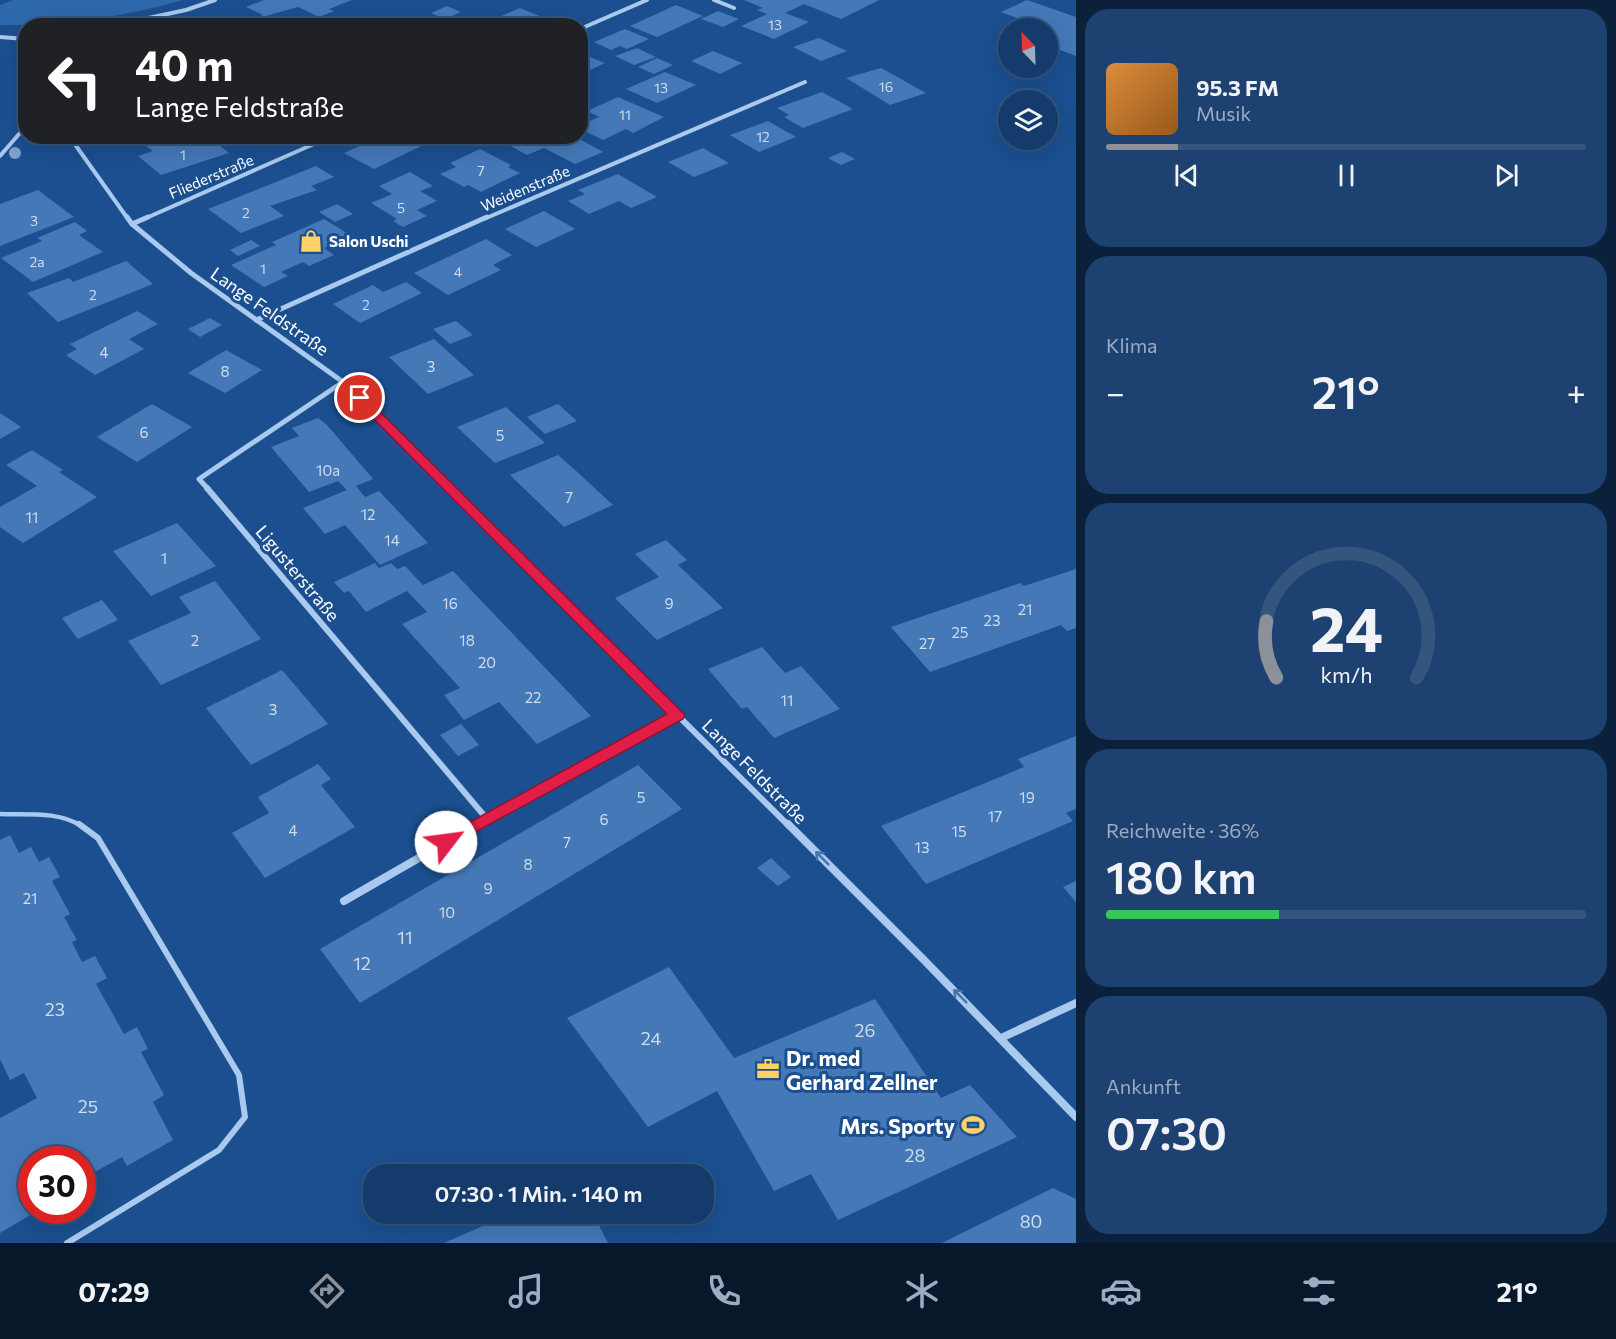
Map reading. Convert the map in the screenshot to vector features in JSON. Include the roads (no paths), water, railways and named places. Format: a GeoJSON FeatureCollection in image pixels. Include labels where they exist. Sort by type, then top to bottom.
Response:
{"type":"FeatureCollection","features":[{"type":"Feature","properties":{"kind":"street"},"geometry":{"type":"LineString","coordinates":[[148,18],[186,10],[214,0]]}},
{"type":"Feature","properties":{"kind":"street"},"geometry":{"type":"LineString","coordinates":[[588,26],[647,0]]}},
{"type":"Feature","properties":{"kind":"street"},"geometry":{"type":"LineString","coordinates":[[714,0],[734,8]]}},
{"type":"Feature","properties":{"kind":"street"},"geometry":{"type":"LineString","coordinates":[[0,37],[18,38]]}},
{"type":"Feature","properties":{"kind":"street","name":"Weidenstraße"},"geometry":{"type":"LineString","coordinates":[[256,320],[546,191],[805,82]]}},
{"type":"Feature","properties":{"kind":"street"},"geometry":{"type":"LineString","coordinates":[[0,156],[18,135]]}},
{"type":"Feature","properties":{"kind":"street","name":"Lange Feldstraße"},"geometry":{"type":"LineString","coordinates":[[75,144],[132,224],[191,273],[343,382],[1001,1038],[1076,1117]]}},
{"type":"Feature","properties":{"kind":"street","name":"Fliederstraße"},"geometry":{"type":"LineString","coordinates":[[132,224],[314,144]]}},
{"type":"Feature","properties":{"kind":"street","name":"Ligusterstraße"},"geometry":{"type":"LineString","coordinates":[[343,382],[199,479],[487,819]]}},
{"type":"Feature","properties":{"kind":"street"},"geometry":{"type":"LineString","coordinates":[[344,901],[487,819],[678,715]]}},
{"type":"Feature","properties":{"kind":"street"},"geometry":{"type":"LineString","coordinates":[[1001,1038],[1076,1003]]}},
{"type":"Feature","properties":{"kind":"lane"},"geometry":{"type":"LineString","coordinates":[[0,814],[48,816],[74,821],[98,838],[238,1075],[244,1107],[245,1117],[219,1150],[67,1243]]}},
{"type":"Feature","properties":{"kind":"place","name":"Salon Uschi"},"geometry":{"type":"Point","coordinates":[311,241]}},
{"type":"Feature","properties":{"kind":"place","name":"Dr. med Gerhard Zellner"},"geometry":{"type":"Point","coordinates":[768,1069]}},
{"type":"Feature","properties":{"kind":"place","name":"Mrs. Sporty"},"geometry":{"type":"Point","coordinates":[973,1125]}}]}
